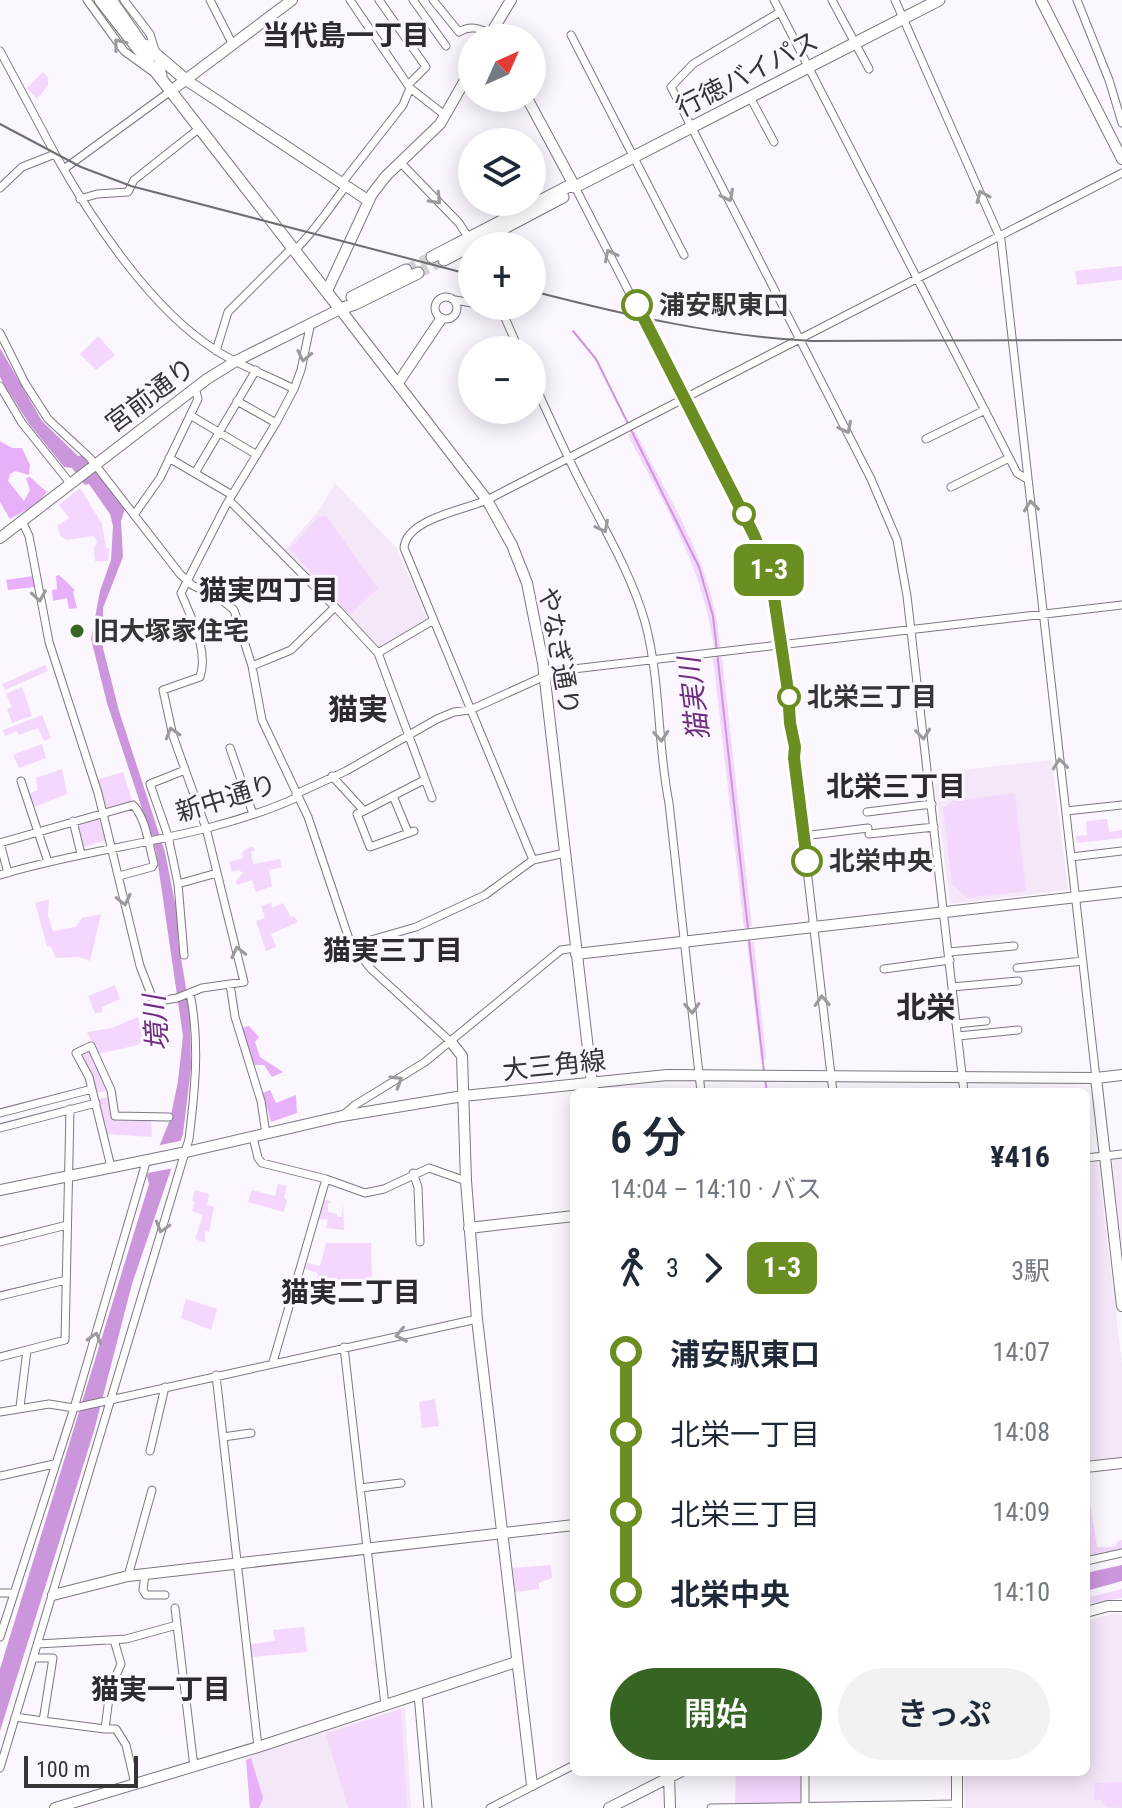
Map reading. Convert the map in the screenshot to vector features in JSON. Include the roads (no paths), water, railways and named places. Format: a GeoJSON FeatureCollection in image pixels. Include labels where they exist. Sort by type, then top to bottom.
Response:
{"type":"FeatureCollection","features":[{"type":"Feature","properties":{"kind":"main road"},"geometry":{"type":"LineString","coordinates":[[100,0],[136,42],[186,80]]}},
{"type":"Feature","properties":{"kind":"main road"},"geometry":{"type":"LineString","coordinates":[[111,0],[136,42]]}},
{"type":"Feature","properties":{"kind":"main road","name":"行徳バイパス"},"geometry":{"type":"LineString","coordinates":[[492,232],[939,0]]}},
{"type":"Feature","properties":{"kind":"main road","name":"やなぎ通り"},"geometry":{"type":"LineString","coordinates":[[136,42],[340,309]]}},
{"type":"Feature","properties":{"kind":"main road","name":"行徳バイパス"},"geometry":{"type":"LineString","coordinates":[[478,232],[569,186],[575,187]]}},
{"type":"Feature","properties":{"kind":"main road","name":"行徳バイパス"},"geometry":{"type":"LineString","coordinates":[[458,244],[438,258],[458,248]]}},
{"type":"Feature","properties":{"kind":"main road"},"geometry":{"type":"LineString","coordinates":[[340,309],[355,304],[412,271]]}},
{"type":"Feature","properties":{"kind":"street"},"geometry":{"type":"LineString","coordinates":[[87,0],[124,51],[162,77]]}},
{"type":"Feature","properties":{"kind":"street"},"geometry":{"type":"LineString","coordinates":[[124,0],[150,34],[162,77]]}},
{"type":"Feature","properties":{"kind":"street"},"geometry":{"type":"LineString","coordinates":[[210,0],[233,45]]}},
{"type":"Feature","properties":{"kind":"street"},"geometry":{"type":"LineString","coordinates":[[64,169],[292,0]]}},
{"type":"Feature","properties":{"kind":"street"},"geometry":{"type":"LineString","coordinates":[[350,0],[409,86],[446,116]]}},
{"type":"Feature","properties":{"kind":"street"},"geometry":{"type":"LineString","coordinates":[[216,351],[228,312],[307,239],[403,105],[409,86],[426,67],[379,0]]}},
{"type":"Feature","properties":{"kind":"street"},"geometry":{"type":"LineString","coordinates":[[413,0],[446,46]]}},
{"type":"Feature","properties":{"kind":"street"},"geometry":{"type":"LineString","coordinates":[[433,0],[458,31]]}},
{"type":"Feature","properties":{"kind":"street"},"geometry":{"type":"LineString","coordinates":[[497,24],[511,0]]}},
{"type":"Feature","properties":{"kind":"street"},"geometry":{"type":"LineString","coordinates":[[774,0],[1009,458],[1019,476],[1027,479]]}},
{"type":"Feature","properties":{"kind":"street"},"geometry":{"type":"LineString","coordinates":[[832,0],[869,69]]}},
{"type":"Feature","properties":{"kind":"street"},"geometry":{"type":"LineString","coordinates":[[895,0],[1000,236],[1122,1306]]}},
{"type":"Feature","properties":{"kind":"street"},"geometry":{"type":"LineString","coordinates":[[1041,0],[1122,159]]}},
{"type":"Feature","properties":{"kind":"street"},"geometry":{"type":"LineString","coordinates":[[1077,0],[1109,80],[1122,123]]}},
{"type":"Feature","properties":{"kind":"street"},"geometry":{"type":"LineString","coordinates":[[780,12],[693,64],[671,87],[890,520],[901,556],[964,1088]]}},
{"type":"Feature","properties":{"kind":"street"},"geometry":{"type":"LineString","coordinates":[[571,35],[684,255]]}},
{"type":"Feature","properties":{"kind":"street"},"geometry":{"type":"LineString","coordinates":[[0,51],[93,220],[165,309],[216,351],[294,389]]}},
{"type":"Feature","properties":{"kind":"street"},"geometry":{"type":"LineString","coordinates":[[186,80],[369,201]]}},
{"type":"Feature","properties":{"kind":"street"},"geometry":{"type":"LineString","coordinates":[[327,291],[377,186],[446,116],[458,95]]}},
{"type":"Feature","properties":{"kind":"street"},"geometry":{"type":"LineString","coordinates":[[750,97],[774,142]]}},
{"type":"Feature","properties":{"kind":"street"},"geometry":{"type":"LineString","coordinates":[[535,112],[685,398],[767,564],[782,643],[833,1088]]}},
{"type":"Feature","properties":{"kind":"street"},"geometry":{"type":"LineString","coordinates":[[80,199],[97,194],[128,192],[134,180],[201,127]]}},
{"type":"Feature","properties":{"kind":"street"},"geometry":{"type":"LineString","coordinates":[[0,188],[22,167],[55,154]]}},
{"type":"Feature","properties":{"kind":"street"},"geometry":{"type":"LineString","coordinates":[[400,162],[465,232]]}},
{"type":"Feature","properties":{"kind":"street"},"geometry":{"type":"LineString","coordinates":[[533,860],[432,621],[403,544],[422,523],[487,500],[1122,173]]}},
{"type":"Feature","properties":{"kind":"street"},"geometry":{"type":"LineString","coordinates":[[441,319],[435,309],[438,299],[443,296],[458,301]]}},
{"type":"Feature","properties":{"kind":"street"},"geometry":{"type":"LineString","coordinates":[[441,319],[449,320],[457,313],[455,300]]}},
{"type":"Feature","properties":{"kind":"street","name":"宮前通り"},"geometry":{"type":"LineString","coordinates":[[0,538],[195,388],[236,361],[340,309]]}},
{"type":"Feature","properties":{"kind":"street","name":"やなぎ通り"},"geometry":{"type":"LineString","coordinates":[[340,309],[487,500],[512,545],[527,583],[536,618],[544,676],[592,1087]]}},
{"type":"Feature","properties":{"kind":"street"},"geometry":{"type":"LineString","coordinates":[[398,383],[441,319]]}},
{"type":"Feature","properties":{"kind":"street"},"geometry":{"type":"LineString","coordinates":[[22,521],[29,536],[49,642],[103,814],[140,966],[154,1002],[177,998],[198,989],[244,982],[206,828],[173,736],[163,690],[200,677],[202,654],[181,593],[231,497],[294,389],[311,322]]}},
{"type":"Feature","properties":{"kind":"street"},"geometry":{"type":"LineString","coordinates":[[0,333],[48,419],[94,464],[188,582],[234,610],[252,666],[262,720],[323,857],[350,942],[371,969],[451,1042],[462,1056],[466,1181],[477,1319],[532,1785]]}},
{"type":"Feature","properties":{"kind":"street"},"geometry":{"type":"LineString","coordinates":[[195,473],[256,370]]}},
{"type":"Feature","properties":{"kind":"street"},"geometry":{"type":"LineString","coordinates":[[0,386],[22,423],[74,480]]}},
{"type":"Feature","properties":{"kind":"street"},"geometry":{"type":"LineString","coordinates":[[134,515],[160,478],[198,399],[195,388]]}},
{"type":"Feature","properties":{"kind":"street"},"geometry":{"type":"LineString","coordinates":[[237,401],[276,423]]}},
{"type":"Feature","properties":{"kind":"street"},"geometry":{"type":"LineString","coordinates":[[926,439],[985,410]]}},
{"type":"Feature","properties":{"kind":"street"},"geometry":{"type":"LineString","coordinates":[[546,411],[633,588],[645,624],[701,1088]]}},
{"type":"Feature","properties":{"kind":"street"},"geometry":{"type":"LineString","coordinates":[[190,415],[257,455]]}},
{"type":"Feature","properties":{"kind":"street"},"geometry":{"type":"LineString","coordinates":[[169,458],[231,497],[378,653],[432,798]]}},
{"type":"Feature","properties":{"kind":"street"},"geometry":{"type":"LineString","coordinates":[[951,487],[1009,458]]}},
{"type":"Feature","properties":{"kind":"street","name":"新中通り"},"geometry":{"type":"LineString","coordinates":[[4,874],[81,854],[206,828],[253,814],[346,771],[454,712],[470,710],[556,671],[1122,605]]}},
{"type":"Feature","properties":{"kind":"street"},"geometry":{"type":"LineString","coordinates":[[252,666],[291,650],[335,607]]}},
{"type":"Feature","properties":{"kind":"street"},"geometry":{"type":"LineString","coordinates":[[378,653],[432,621]]}},
{"type":"Feature","properties":{"kind":"street"},"geometry":{"type":"LineString","coordinates":[[230,748],[253,814]]}},
{"type":"Feature","properties":{"kind":"street"},"geometry":{"type":"LineString","coordinates":[[184,955],[178,884],[150,784],[185,770]]}},
{"type":"Feature","properties":{"kind":"street"},"geometry":{"type":"LineString","coordinates":[[332,776],[364,811]]}},
{"type":"Feature","properties":{"kind":"street"},"geometry":{"type":"LineString","coordinates":[[393,796],[411,832],[370,847],[357,814],[424,780]]}},
{"type":"Feature","properties":{"kind":"street"},"geometry":{"type":"LineString","coordinates":[[21,781],[48,862]]}},
{"type":"Feature","properties":{"kind":"street"},"geometry":{"type":"LineString","coordinates":[[867,812],[932,804]]}},
{"type":"Feature","properties":{"kind":"street"},"geometry":{"type":"LineString","coordinates":[[1066,811],[1122,805]]}},
{"type":"Feature","properties":{"kind":"street"},"geometry":{"type":"LineString","coordinates":[[4,874],[0,843],[136,806],[154,864],[119,876]]}},
{"type":"Feature","properties":{"kind":"street"},"geometry":{"type":"LineString","coordinates":[[73,821],[81,854]]}},
{"type":"Feature","properties":{"kind":"street"},"geometry":{"type":"LineString","coordinates":[[803,836],[934,827]]}},
{"type":"Feature","properties":{"kind":"street"},"geometry":{"type":"LineString","coordinates":[[1071,857],[1122,851]]}},
{"type":"Feature","properties":{"kind":"street"},"geometry":{"type":"LineString","coordinates":[[350,942],[357,944],[416,927],[485,895],[533,860],[565,853]]}},
{"type":"Feature","properties":{"kind":"street"},"geometry":{"type":"LineString","coordinates":[[178,884],[217,873]]}},
{"type":"Feature","properties":{"kind":"street"},"geometry":{"type":"LineString","coordinates":[[342,1116],[355,1105],[401,1079],[451,1042],[561,950],[743,936],[1122,892]]}},
{"type":"Feature","properties":{"kind":"street"},"geometry":{"type":"LineString","coordinates":[[884,969],[1014,946]]}},
{"type":"Feature","properties":{"kind":"street"},"geometry":{"type":"LineString","coordinates":[[1017,968],[1083,961]]}},
{"type":"Feature","properties":{"kind":"street"},"geometry":{"type":"LineString","coordinates":[[952,987],[1018,981]]}},
{"type":"Feature","properties":{"kind":"street"},"geometry":{"type":"LineString","coordinates":[[230,984],[235,1017],[261,1101],[266,1134]]}},
{"type":"Feature","properties":{"kind":"street"},"geometry":{"type":"LineString","coordinates":[[0,1768],[53,1595],[107,1400],[184,1152],[196,1069],[195,1023],[188,994]]}},
{"type":"Feature","properties":{"kind":"street"},"geometry":{"type":"LineString","coordinates":[[956,1024],[986,1021]]}},
{"type":"Feature","properties":{"kind":"street"},"geometry":{"type":"LineString","coordinates":[[958,1036],[1018,1030]]}},
{"type":"Feature","properties":{"kind":"street"},"geometry":{"type":"LineString","coordinates":[[111,1167],[94,1096],[76,1053],[91,1046],[111,1092],[115,1116],[169,1117]]}},
{"type":"Feature","properties":{"kind":"street","name":"大三角線"},"geometry":{"type":"LineString","coordinates":[[592,1087],[699,1073],[1096,1078],[1122,1075]]}},
{"type":"Feature","properties":{"kind":"street","name":"大三角線"},"geometry":{"type":"LineString","coordinates":[[0,1190],[342,1116],[463,1096],[570,1089]]}},
{"type":"Feature","properties":{"kind":"street"},"geometry":{"type":"LineString","coordinates":[[0,1113],[111,1092]]}},
{"type":"Feature","properties":{"kind":"street"},"geometry":{"type":"LineString","coordinates":[[0,1128],[70,1109],[94,1096]]}},
{"type":"Feature","properties":{"kind":"street"},"geometry":{"type":"LineString","coordinates":[[0,1357],[65,1340],[70,1109]]}},
{"type":"Feature","properties":{"kind":"street"},"geometry":{"type":"LineString","coordinates":[[253,1137],[262,1163],[326,1179],[354,1190],[371,1192],[389,1187],[429,1168],[466,1181]]}},
{"type":"Feature","properties":{"kind":"street"},"geometry":{"type":"LineString","coordinates":[[1090,1158],[1122,1154]]}},
{"type":"Feature","properties":{"kind":"street"},"geometry":{"type":"LineString","coordinates":[[0,1637],[4,1612],[14,1593],[54,1464],[76,1408],[149,1159]]}},
{"type":"Feature","properties":{"kind":"street"},"geometry":{"type":"LineString","coordinates":[[413,1173],[418,1187],[420,1242]]}},
{"type":"Feature","properties":{"kind":"street"},"geometry":{"type":"LineString","coordinates":[[273,1362],[326,1179]]}},
{"type":"Feature","properties":{"kind":"street"},"geometry":{"type":"LineString","coordinates":[[469,1228],[570,1216]]}},
{"type":"Feature","properties":{"kind":"street"},"geometry":{"type":"LineString","coordinates":[[0,1242],[67,1225]]}},
{"type":"Feature","properties":{"kind":"street"},"geometry":{"type":"LineString","coordinates":[[0,1296],[66,1280]]}},
{"type":"Feature","properties":{"kind":"street"},"geometry":{"type":"LineString","coordinates":[[0,1412],[49,1404],[76,1408],[477,1319]]}},
{"type":"Feature","properties":{"kind":"street"},"geometry":{"type":"LineString","coordinates":[[344,1347],[385,1705]]}},
{"type":"Feature","properties":{"kind":"street"},"geometry":{"type":"LineString","coordinates":[[20,1407],[27,1350]]}},
{"type":"Feature","properties":{"kind":"street"},"geometry":{"type":"LineString","coordinates":[[216,1375],[258,1747]]}},
{"type":"Feature","properties":{"kind":"street"},"geometry":{"type":"LineString","coordinates":[[150,1451],[165,1387]]}},
{"type":"Feature","properties":{"kind":"street"},"geometry":{"type":"LineString","coordinates":[[223,1437],[251,1433]]}},
{"type":"Feature","properties":{"kind":"street"},"geometry":{"type":"LineString","coordinates":[[1090,1467],[1122,1463]]}},
{"type":"Feature","properties":{"kind":"street"},"geometry":{"type":"LineString","coordinates":[[0,1476],[54,1464]]}},
{"type":"Feature","properties":{"kind":"street"},"geometry":{"type":"LineString","coordinates":[[360,1488],[401,1483]]}},
{"type":"Feature","properties":{"kind":"street"},"geometry":{"type":"LineString","coordinates":[[128,1576],[152,1490]]}},
{"type":"Feature","properties":{"kind":"street"},"geometry":{"type":"LineString","coordinates":[[53,1595],[128,1576],[570,1525]]}},
{"type":"Feature","properties":{"kind":"street"},"geometry":{"type":"LineString","coordinates":[[1090,1560],[1122,1553]]}},
{"type":"Feature","properties":{"kind":"street"},"geometry":{"type":"LineString","coordinates":[[145,1574],[144,1593],[160,1598]]}},
{"type":"Feature","properties":{"kind":"street"},"geometry":{"type":"LineString","coordinates":[[0,1593],[14,1593]]}},
{"type":"Feature","properties":{"kind":"street"},"geometry":{"type":"LineString","coordinates":[[1090,1611],[1122,1606]]}},
{"type":"Feature","properties":{"kind":"street"},"geometry":{"type":"LineString","coordinates":[[175,1608],[194,1767]]}},
{"type":"Feature","properties":{"kind":"street"},"geometry":{"type":"LineString","coordinates":[[38,1644],[126,1639],[177,1625]]}},
{"type":"Feature","properties":{"kind":"street"},"geometry":{"type":"LineString","coordinates":[[105,1729],[110,1690],[121,1664],[114,1640]]}},
{"type":"Feature","properties":{"kind":"street"},"geometry":{"type":"LineString","coordinates":[[34,1658],[53,1658],[43,1721]]}},
{"type":"Feature","properties":{"kind":"street"},"geometry":{"type":"LineString","coordinates":[[55,1808],[258,1747],[516,1662]]}},
{"type":"Feature","properties":{"kind":"street"},"geometry":{"type":"LineString","coordinates":[[418,1694],[428,1808]]}},
{"type":"Feature","properties":{"kind":"street"},"geometry":{"type":"LineString","coordinates":[[15,1717],[116,1729],[126,1745],[135,1784]]}},
{"type":"Feature","properties":{"kind":"street"},"geometry":{"type":"LineString","coordinates":[[490,1808],[570,1767]]}},
{"type":"Feature","properties":{"kind":"street"},"geometry":{"type":"LineString","coordinates":[[609,1808],[667,1776]]}},
{"type":"Feature","properties":{"kind":"street"},"geometry":{"type":"LineString","coordinates":[[669,1776],[670,1808]]}},
{"type":"Feature","properties":{"kind":"street"},"geometry":{"type":"LineString","coordinates":[[805,1776],[805,1806]]}},
{"type":"Feature","properties":{"kind":"street"},"geometry":{"type":"LineString","coordinates":[[711,1808],[957,1806],[957,1776]]}},
{"type":"Feature","properties":{"kind":"waterway","name":"猫実川"},"geometry":{"type":"LineString","coordinates":[[573,331],[596,359],[699,567],[713,616],[748,929]]}},
{"type":"Feature","properties":{"kind":"waterway","name":"猫実川"},"geometry":{"type":"LineString","coordinates":[[749,940],[764,1072]]}},
{"type":"Feature","properties":{"kind":"waterway","name":"猫実川"},"geometry":{"type":"LineString","coordinates":[[765,1079],[766,1088]]}},
{"type":"Feature","properties":{"kind":"tunnel"},"geometry":{"type":"LineString","coordinates":[[406,270],[432,257]]}},
{"type":"Feature","properties":{"kind":"tunnel"},"geometry":{"type":"LineString","coordinates":[[418,273],[444,260]]}},
{"type":"Feature","properties":{"kind":"railway"},"geometry":{"type":"LineString","coordinates":[[0,124],[81,167],[131,186],[458,271]]}},
{"type":"Feature","properties":{"kind":"railway"},"geometry":{"type":"LineString","coordinates":[[546,294],[671,323],[812,341],[1122,340]]}},
{"type":"Feature","properties":{"kind":"place","name":"浦安駅東口"},"geometry":{"type":"Point","coordinates":[637,305]}},
{"type":"Feature","properties":{"kind":"place","name":"旧大塚家住宅"},"geometry":{"type":"Point","coordinates":[77,631]}},
{"type":"Feature","properties":{"kind":"place","name":"北栄三丁目"},"geometry":{"type":"Point","coordinates":[789,697]}},
{"type":"Feature","properties":{"kind":"place","name":"北栄中央"},"geometry":{"type":"Point","coordinates":[807,861]}},
{"type":"Feature","properties":{"kind":"district","name":"当代島一丁目"},"geometry":{"type":"Point","coordinates":[346,35]}},
{"type":"Feature","properties":{"kind":"district","name":"猫実四丁目"},"geometry":{"type":"Point","coordinates":[269,590]}},
{"type":"Feature","properties":{"kind":"district","name":"猫実"},"geometry":{"type":"Point","coordinates":[358,709]}},
{"type":"Feature","properties":{"kind":"district","name":"北栄三丁目"},"geometry":{"type":"Point","coordinates":[896,786]}},
{"type":"Feature","properties":{"kind":"district","name":"猫実三丁目"},"geometry":{"type":"Point","coordinates":[393,950]}},
{"type":"Feature","properties":{"kind":"district","name":"北栄"},"geometry":{"type":"Point","coordinates":[926,1007]}},
{"type":"Feature","properties":{"kind":"district","name":"猫実二丁目"},"geometry":{"type":"Point","coordinates":[351,1292]}},
{"type":"Feature","properties":{"kind":"district","name":"猫実一丁目"},"geometry":{"type":"Point","coordinates":[161,1689]}},
{"type":"Feature","properties":{"kind":"water label","name":"境川"},"geometry":{"type":"Point","coordinates":[156,1023]}}]}
